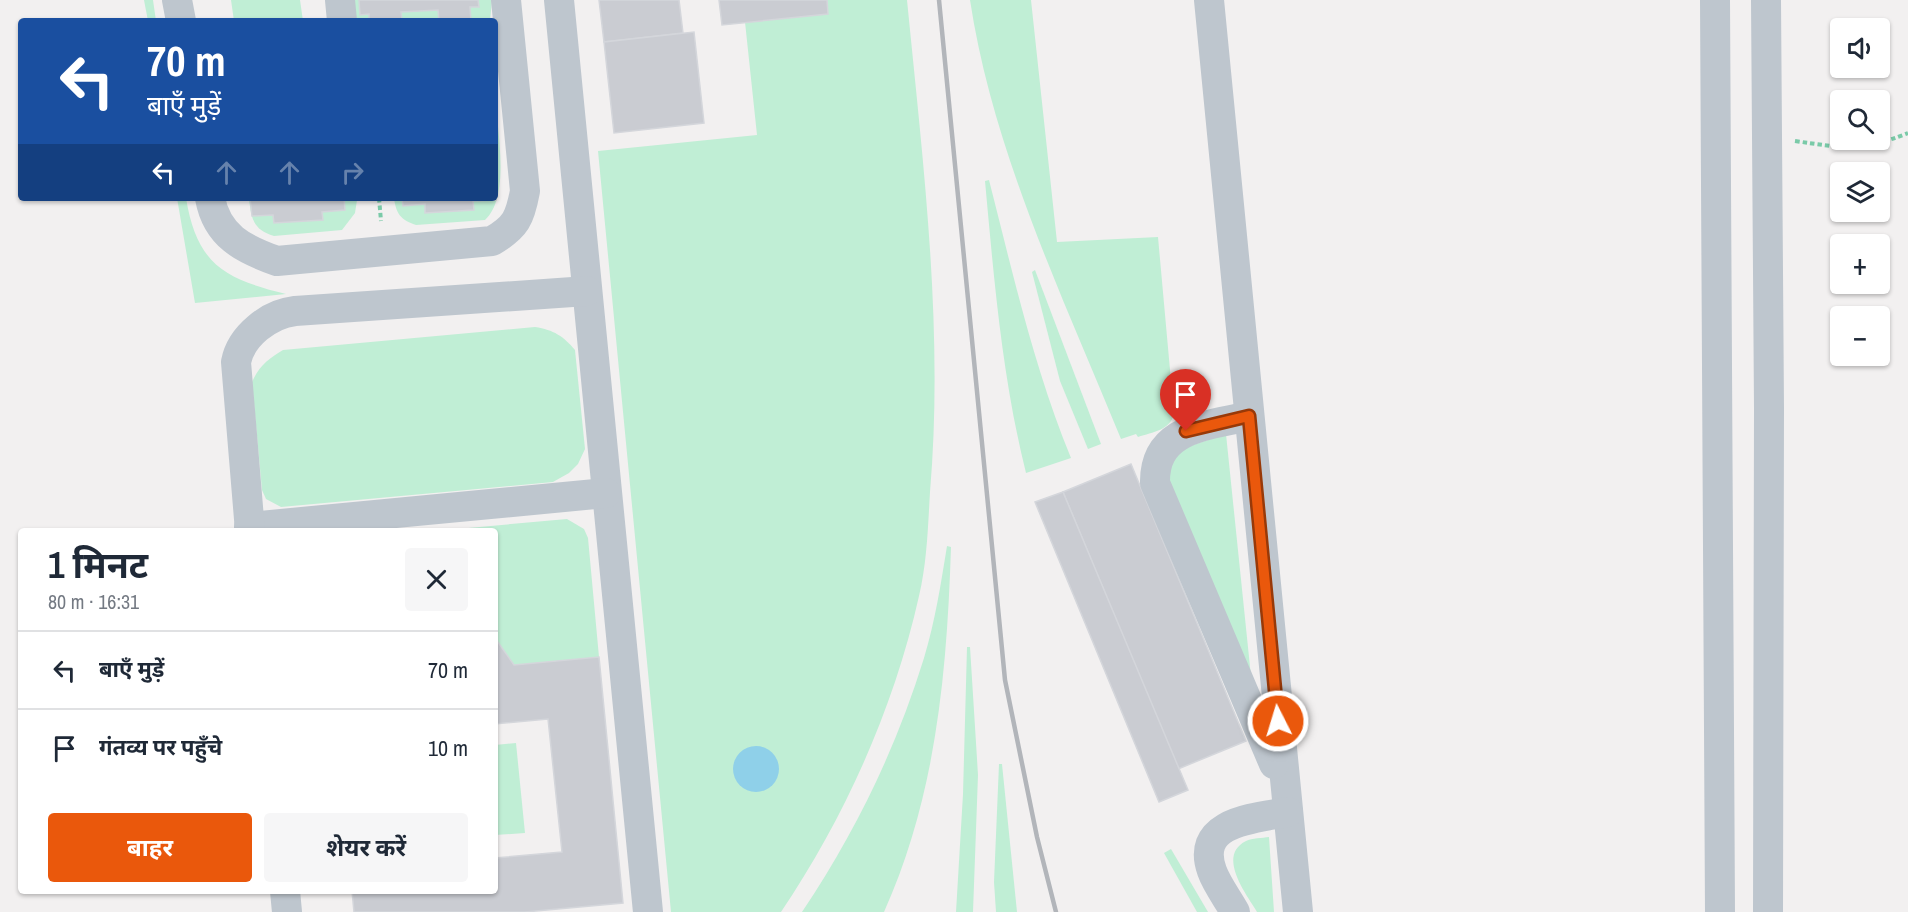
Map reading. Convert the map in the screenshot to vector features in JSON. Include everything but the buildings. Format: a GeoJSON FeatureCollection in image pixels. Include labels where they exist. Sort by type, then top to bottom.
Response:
{"type":"FeatureCollection","features":[{"type":"Feature","properties":{"kind":"street"},"geometry":{"type":"LineString","coordinates":[[177,0],[180,18]]}},
{"type":"Feature","properties":{"kind":"street"},"geometry":{"type":"LineString","coordinates":[[340,0],[342,18]]}},
{"type":"Feature","properties":{"kind":"street"},"geometry":{"type":"LineString","coordinates":[[211,201],[213,212],[225,233],[246,250],[277,261],[492,241],[510,230],[521,212],[525,191],[503,52],[506,0]]}},
{"type":"Feature","properties":{"kind":"street"},"geometry":{"type":"LineString","coordinates":[[559,0],[648,912]]}},
{"type":"Feature","properties":{"kind":"street"},"geometry":{"type":"LineString","coordinates":[[1209,0],[1298,912]]}},
{"type":"Feature","properties":{"kind":"street"},"geometry":{"type":"LineString","coordinates":[[1715,0],[1720,912]]}},
{"type":"Feature","properties":{"kind":"street"},"geometry":{"type":"LineString","coordinates":[[1766,0],[1768,912]]}},
{"type":"Feature","properties":{"kind":"street"},"geometry":{"type":"LineString","coordinates":[[249,528],[236,362],[243,342],[274,317],[283,312],[295,311],[587,291]]}},
{"type":"Feature","properties":{"kind":"street"},"geometry":{"type":"LineString","coordinates":[[1249,416],[1186,431],[1176,437],[1160,454],[1155,469],[1155,483],[1286,802]]}},
{"type":"Feature","properties":{"kind":"street"},"geometry":{"type":"LineString","coordinates":[[259,528],[606,494]]}},
{"type":"Feature","properties":{"kind":"street"},"geometry":{"type":"LineString","coordinates":[[1235,912],[1212,871],[1210,858],[1217,834],[1227,825],[1286,802]]}},
{"type":"Feature","properties":{"kind":"street"},"geometry":{"type":"LineString","coordinates":[[285,894],[287,912]]}},
{"type":"Feature","properties":{"kind":"path"},"geometry":{"type":"LineString","coordinates":[[1768,136],[1847,149],[1884,143],[1908,133]]}},
{"type":"Feature","properties":{"kind":"green space"},"geometry":{"type":"Polygon","coordinates":[[[144,0],[153,0],[156,18],[147,18],[144,0]]]}},
{"type":"Feature","properties":{"kind":"green space"},"geometry":{"type":"Polygon","coordinates":[[[231,0],[300,0],[303,18],[234,18],[231,0]]]}},
{"type":"Feature","properties":{"kind":"green space"},"geometry":{"type":"Polygon","coordinates":[[[341,0],[492,0],[490,18],[343,18],[341,0]]]}},
{"type":"Feature","properties":{"kind":"green space"},"geometry":{"type":"Polygon","coordinates":[[[827,0],[907,0],[930,246],[935,369],[934,430],[927,544],[922,583],[909,638],[896,679],[865,760],[826,838],[781,912],[671,912],[598,151],[757,135],[745,22],[828,14],[827,0]]]}},
{"type":"Feature","properties":{"kind":"green space"},"geometry":{"type":"Polygon","coordinates":[[[970,0],[1031,0],[1057,242],[1158,237],[1174,414],[1169,424],[1160,430],[1138,437],[1136,434],[1121,439],[1032,223],[1013,168],[995,113],[970,0]]]}},
{"type":"Feature","properties":{"kind":"green space"},"geometry":{"type":"Polygon","coordinates":[[[498,124],[500,143],[498,195],[498,124]]]}},
{"type":"Feature","properties":{"kind":"green space"},"geometry":{"type":"Polygon","coordinates":[[[989,180],[1035,355],[1071,458],[1026,473],[1011,401],[1000,328],[985,181],[989,180]]]}},
{"type":"Feature","properties":{"kind":"green space"},"geometry":{"type":"Polygon","coordinates":[[[178,201],[187,201],[198,239],[206,254],[217,266],[246,282],[286,294],[195,303],[178,201]]]}},
{"type":"Feature","properties":{"kind":"green space"},"geometry":{"type":"Polygon","coordinates":[[[249,201],[357,201],[355,213],[342,230],[274,236],[257,227],[249,201]]]}},
{"type":"Feature","properties":{"kind":"green space"},"geometry":{"type":"Polygon","coordinates":[[[395,201],[496,201],[485,220],[416,225],[403,218],[396,208],[395,201]]]}},
{"type":"Feature","properties":{"kind":"green space"},"geometry":{"type":"Polygon","coordinates":[[[1035,270],[1101,444],[1088,449],[1060,381],[1032,272],[1035,270]]]}},
{"type":"Feature","properties":{"kind":"green space"},"geometry":{"type":"Polygon","coordinates":[[[535,327],[558,334],[575,350],[585,449],[578,464],[569,473],[553,482],[281,507],[266,499],[262,490],[252,382],[261,367],[278,353],[283,350],[535,327]]]}},
{"type":"Feature","properties":{"kind":"green space"},"geometry":{"type":"Polygon","coordinates":[[[1226,434],[1252,686],[1166,486],[1170,459],[1178,450],[1226,434]]]}},
{"type":"Feature","properties":{"kind":"green space"},"geometry":{"type":"Polygon","coordinates":[[[567,519],[584,529],[588,538],[599,657],[514,665],[498,642],[498,528],[468,528],[567,519]]]}},
{"type":"Feature","properties":{"kind":"green space"},"geometry":{"type":"Polygon","coordinates":[[[947,546],[951,547],[949,594],[936,733],[916,824],[902,868],[884,912],[802,912],[857,821],[901,725],[928,644],[947,546]]]}},
{"type":"Feature","properties":{"kind":"green space"},"geometry":{"type":"Polygon","coordinates":[[[967,647],[970,647],[978,775],[973,912],[956,912],[963,794],[967,647]]]}},
{"type":"Feature","properties":{"kind":"green space"},"geometry":{"type":"Polygon","coordinates":[[[516,743],[525,833],[498,835],[498,745],[516,743]]]}},
{"type":"Feature","properties":{"kind":"green space"},"geometry":{"type":"Polygon","coordinates":[[[999,764],[1002,764],[1017,912],[996,912],[994,882],[999,764]]]}},
{"type":"Feature","properties":{"kind":"green space"},"geometry":{"type":"Polygon","coordinates":[[[1269,837],[1274,912],[1257,912],[1236,876],[1234,856],[1237,848],[1246,841],[1269,837]]]}},
{"type":"Feature","properties":{"kind":"green space"},"geometry":{"type":"Polygon","coordinates":[[[1171,849],[1208,912],[1197,912],[1164,853],[1171,849]]]}},
{"type":"Feature","properties":{"kind":"water"},"geometry":{"type":"Polygon","coordinates":[[[756,746],[772,753],[779,769],[772,785],[756,792],[740,785],[733,769],[740,753],[756,746]]]}},
{"type":"Feature","properties":{"kind":"railway"},"geometry":{"type":"LineString","coordinates":[[939,0],[1005,680],[1037,837],[1056,912]]}},
{"type":"Feature","properties":{"kind":"route"},"geometry":{"type":"LineString","coordinates":[[1186,431],[1249,416],[1278,721]]}}]}
